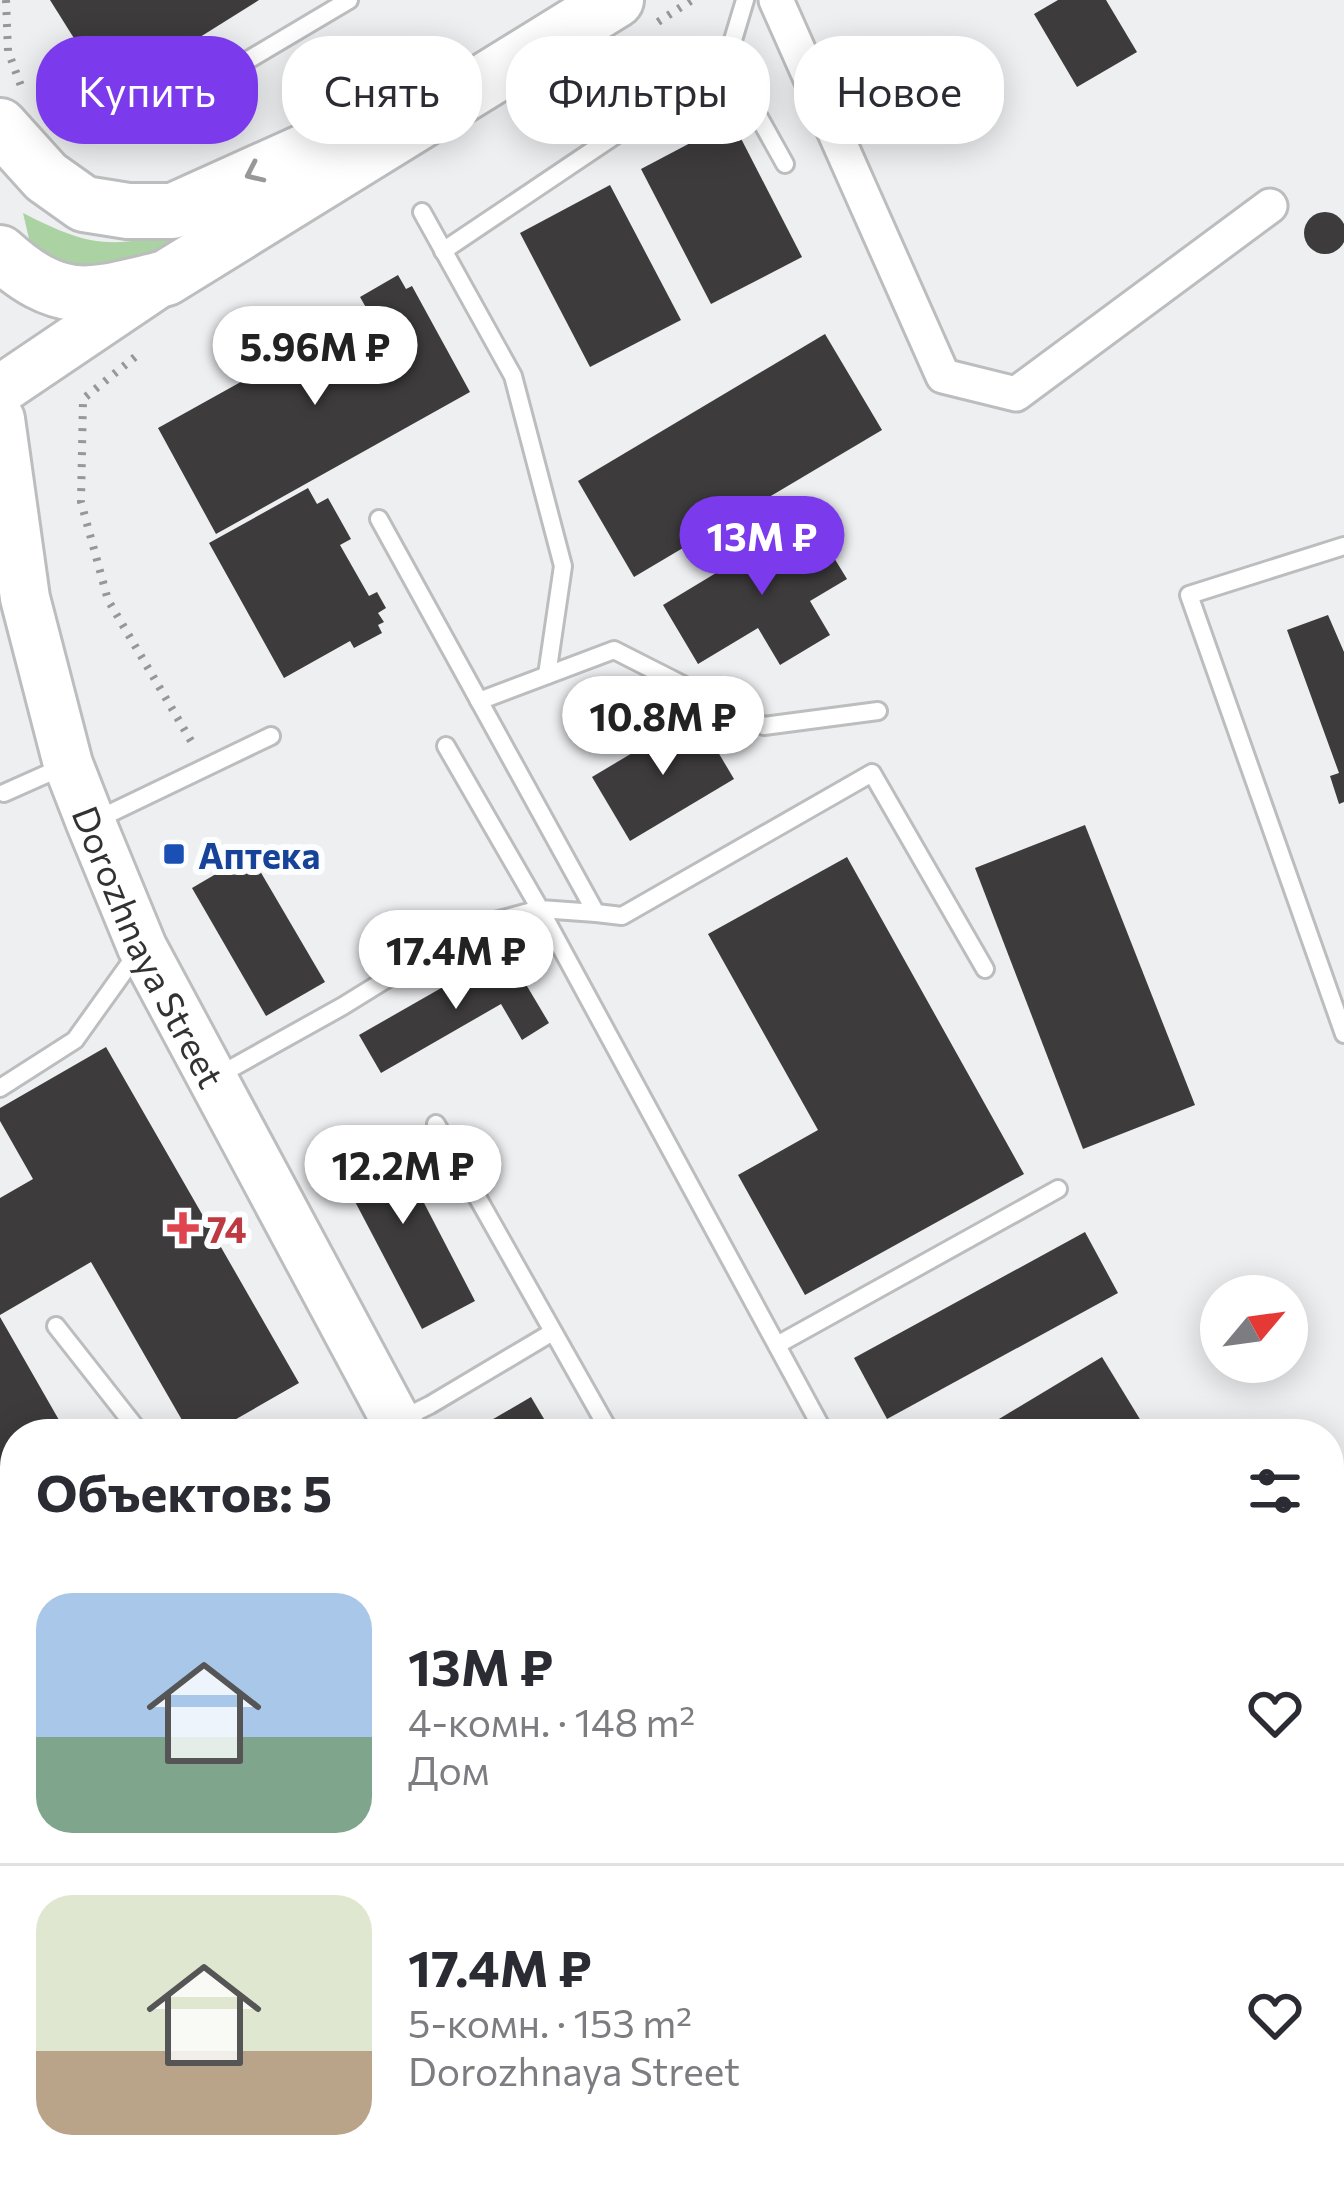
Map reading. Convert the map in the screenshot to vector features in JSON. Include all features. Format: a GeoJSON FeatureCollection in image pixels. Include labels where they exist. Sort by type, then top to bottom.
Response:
{"type":"FeatureCollection","features":[{"type":"Feature","properties":{"kind":"main road"},"geometry":{"type":"LineString","coordinates":[[559,36],[616,0]]}},
{"type":"Feature","properties":{"kind":"main road"},"geometry":{"type":"LineString","coordinates":[[0,126],[46,177],[84,204],[173,211],[319,143],[506,67]]}},
{"type":"Feature","properties":{"kind":"main road"},"geometry":{"type":"LineString","coordinates":[[0,390],[166,278],[506,70]]}},
{"type":"Feature","properties":{"kind":"main road"},"geometry":{"type":"LineString","coordinates":[[0,253],[31,281],[86,297],[166,278]]}},
{"type":"Feature","properties":{"kind":"main road","name":"Dorozhnaya Street"},"geometry":{"type":"LineString","coordinates":[[0,419],[13,600],[68,764],[142,946],[384,1419]]}},
{"type":"Feature","properties":{"kind":"street"},"geometry":{"type":"LineString","coordinates":[[776,0],[943,376],[1016,394],[1270,206]]}},
{"type":"Feature","properties":{"kind":"lane"},"geometry":{"type":"LineString","coordinates":[[258,54],[349,0]]}},
{"type":"Feature","properties":{"kind":"lane"},"geometry":{"type":"LineString","coordinates":[[734,36],[745,0]]}},
{"type":"Feature","properties":{"kind":"lane"},"geometry":{"type":"LineString","coordinates":[[770,137],[785,164]]}},
{"type":"Feature","properties":{"kind":"lane"},"geometry":{"type":"LineString","coordinates":[[443,251],[602,144]]}},
{"type":"Feature","properties":{"kind":"lane"},"geometry":{"type":"LineString","coordinates":[[422,212],[513,376],[563,566],[547,674]]}},
{"type":"Feature","properties":{"kind":"lane"},"geometry":{"type":"LineString","coordinates":[[379,519],[596,913]]}},
{"type":"Feature","properties":{"kind":"lane"},"geometry":{"type":"LineString","coordinates":[[1344,546],[1189,595],[1344,1034]]}},
{"type":"Feature","properties":{"kind":"lane"},"geometry":{"type":"LineString","coordinates":[[479,700],[614,650],[764,726],[878,711]]}},
{"type":"Feature","properties":{"kind":"lane"},"geometry":{"type":"LineString","coordinates":[[91,823],[271,736]]}},
{"type":"Feature","properties":{"kind":"lane"},"geometry":{"type":"LineString","coordinates":[[446,746],[540,909],[817,1419]]}},
{"type":"Feature","properties":{"kind":"lane"},"geometry":{"type":"LineString","coordinates":[[4,793],[68,764]]}},
{"type":"Feature","properties":{"kind":"lane"},"geometry":{"type":"LineString","coordinates":[[213,1079],[469,928],[540,909],[622,916],[872,773],[985,969]]}},
{"type":"Feature","properties":{"kind":"lane"},"geometry":{"type":"LineString","coordinates":[[0,1088],[75,1040],[142,946]]}},
{"type":"Feature","properties":{"kind":"lane"},"geometry":{"type":"LineString","coordinates":[[436,1124],[602,1419]]}},
{"type":"Feature","properties":{"kind":"lane"},"geometry":{"type":"LineString","coordinates":[[776,1345],[1058,1189]]}},
{"type":"Feature","properties":{"kind":"lane"},"geometry":{"type":"LineString","coordinates":[[56,1326],[129,1419]]}},
{"type":"Feature","properties":{"kind":"lane"},"geometry":{"type":"LineString","coordinates":[[408,1419],[551,1333]]}},
{"type":"Feature","properties":{"kind":"path"},"geometry":{"type":"LineString","coordinates":[[83,398],[81,502],[108,600],[206,767]]}},
{"type":"Feature","properties":{"kind":"green space"},"geometry":{"type":"Polygon","coordinates":[[[23,213],[68,233],[104,242],[142,239],[189,225],[193,231],[152,260],[107,274],[53,261],[30,243],[23,213]]]}},
{"type":"Feature","properties":{"kind":"building"},"geometry":{"type":"Polygon","coordinates":[[[50,0],[259,0],[202,36],[73,36],[50,0]]]}},
{"type":"Feature","properties":{"kind":"building"},"geometry":{"type":"Polygon","coordinates":[[[1058,0],[1106,0],[1137,52],[1077,87],[1034,14],[1058,0]]]}},
{"type":"Feature","properties":{"kind":"building"},"geometry":{"type":"Polygon","coordinates":[[[688,144],[744,144],[802,257],[711,304],[641,169],[688,144]]]}},
{"type":"Feature","properties":{"kind":"building"},"geometry":{"type":"Polygon","coordinates":[[[610,185],[681,320],[590,367],[520,233],[610,185]]]}},
{"type":"Feature","properties":{"kind":"building"},"geometry":{"type":"Polygon","coordinates":[[[1317,214],[1333,214],[1344,225],[1344,241],[1333,252],[1317,252],[1306,241],[1306,225],[1317,214]]]}},
{"type":"Feature","properties":{"kind":"building"},"geometry":{"type":"Polygon","coordinates":[[[398,275],[406,289],[412,286],[470,392],[216,534],[158,428],[368,311],[360,297],[398,275]]]}},
{"type":"Feature","properties":{"kind":"building"},"geometry":{"type":"Polygon","coordinates":[[[825,334],[882,430],[634,577],[578,481],[825,334]]]}},
{"type":"Feature","properties":{"kind":"building"},"geometry":{"type":"Polygon","coordinates":[[[308,488],[317,504],[328,498],[351,539],[340,545],[369,596],[377,592],[386,608],[378,613],[384,622],[378,625],[382,633],[354,648],[350,641],[284,678],[209,543],[308,488]]]}},
{"type":"Feature","properties":{"kind":"building"},"geometry":{"type":"Polygon","coordinates":[[[809,517],[847,579],[810,601],[830,635],[780,665],[758,628],[698,664],[663,605],[809,517]]]}},
{"type":"Feature","properties":{"kind":"building"},"geometry":{"type":"Polygon","coordinates":[[[1328,615],[1344,652],[1344,802],[1339,804],[1330,776],[1339,773],[1287,630],[1328,615]]]}},
{"type":"Feature","properties":{"kind":"building"},"geometry":{"type":"Polygon","coordinates":[[[696,715],[734,779],[630,841],[592,777],[696,715]]]}},
{"type":"Feature","properties":{"kind":"building"},"geometry":{"type":"Polygon","coordinates":[[[1085,825],[1195,1105],[1083,1149],[975,868],[1085,825]]]}},
{"type":"Feature","properties":{"kind":"building"},"geometry":{"type":"Polygon","coordinates":[[[250,854],[325,982],[266,1016],[192,888],[250,854]]]}},
{"type":"Feature","properties":{"kind":"building"},"geometry":{"type":"Polygon","coordinates":[[[847,857],[1024,1174],[805,1295],[738,1175],[818,1130],[708,934],[847,857]]]}},
{"type":"Feature","properties":{"kind":"building"},"geometry":{"type":"Polygon","coordinates":[[[506,951],[549,1023],[522,1040],[501,1004],[381,1073],[359,1035],[506,951]]]}},
{"type":"Feature","properties":{"kind":"building"},"geometry":{"type":"Polygon","coordinates":[[[106,1047],[299,1383],[236,1419],[181,1419],[91,1262],[0,1315],[0,1198],[33,1179],[0,1121],[0,1108],[106,1047]]]}},
{"type":"Feature","properties":{"kind":"building"},"geometry":{"type":"Polygon","coordinates":[[[384,1126],[475,1301],[422,1329],[330,1154],[384,1126]]]}},
{"type":"Feature","properties":{"kind":"building"},"geometry":{"type":"Polygon","coordinates":[[[1085,1232],[1118,1293],[887,1419],[854,1358],[1085,1232]]]}},
{"type":"Feature","properties":{"kind":"building"},"geometry":{"type":"Polygon","coordinates":[[[0,1317],[58,1419],[0,1419],[0,1317]]]}},
{"type":"Feature","properties":{"kind":"building"},"geometry":{"type":"Polygon","coordinates":[[[1102,1357],[1140,1419],[999,1419],[1102,1357]]]}},
{"type":"Feature","properties":{"kind":"building"},"geometry":{"type":"Polygon","coordinates":[[[531,1397],[544,1419],[493,1419],[531,1397]]]}},
{"type":"Feature","properties":{"kind":"place","name":"Аптека"},"geometry":{"type":"Point","coordinates":[174,854]}},
{"type":"Feature","properties":{"kind":"place","name":"74"},"geometry":{"type":"Point","coordinates":[183,1228]}}]}
